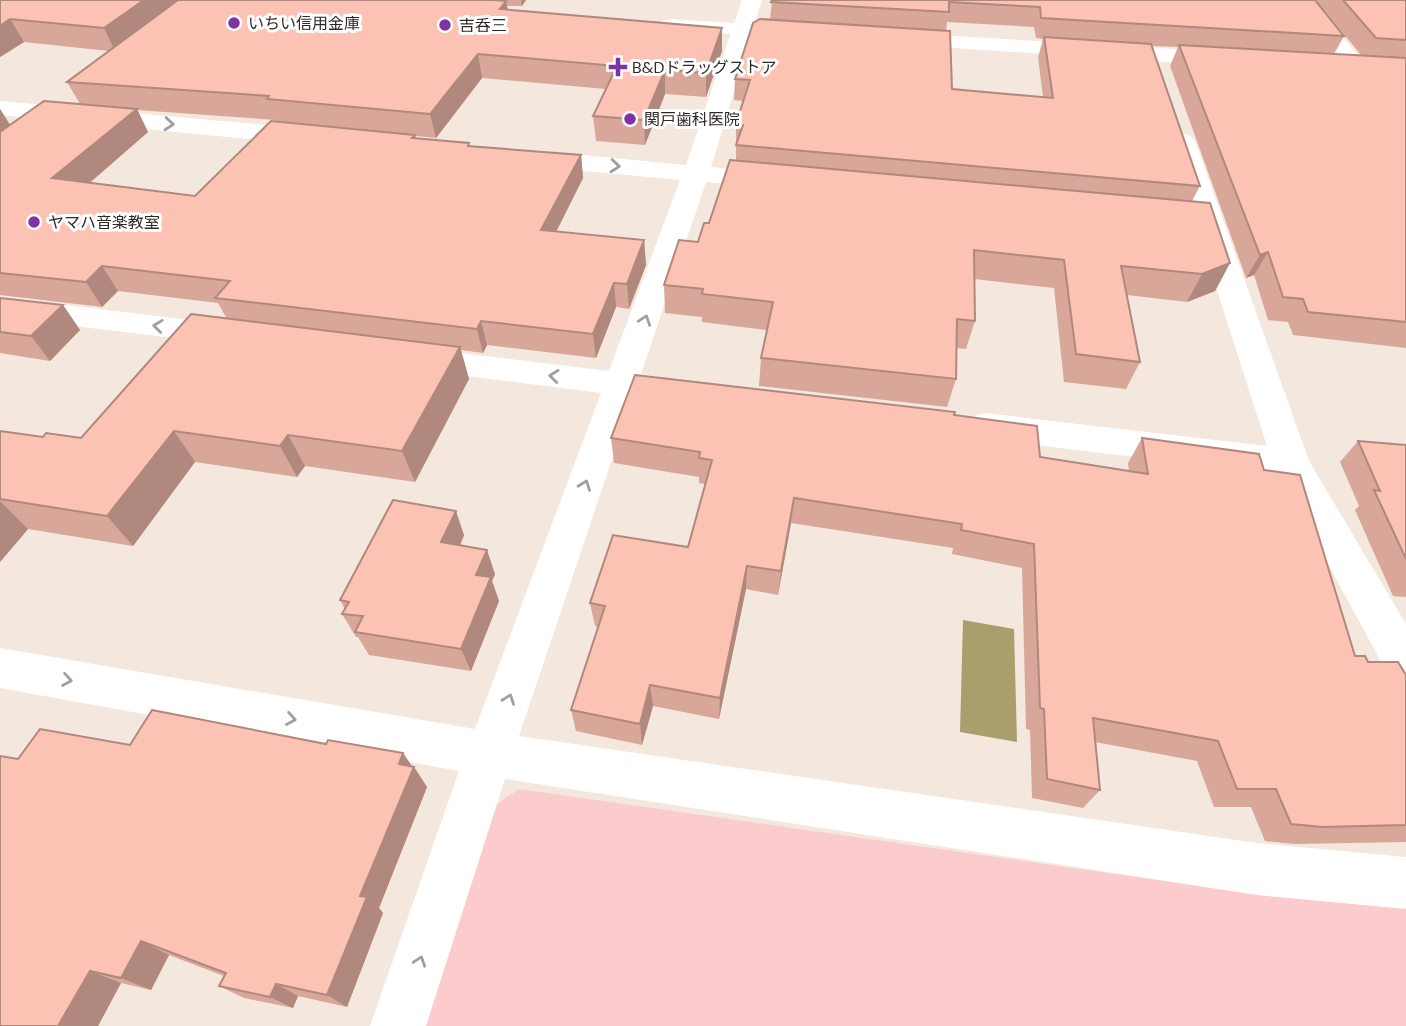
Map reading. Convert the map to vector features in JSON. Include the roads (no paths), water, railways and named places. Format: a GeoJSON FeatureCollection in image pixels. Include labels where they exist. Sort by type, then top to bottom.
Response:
{"type":"FeatureCollection","features":[{"type":"Feature","properties":{"kind":"street"},"geometry":{"type":"LineString","coordinates":[[398,1026],[489,754],[696,173],[752,0]]}},
{"type":"Feature","properties":{"kind":"street"},"geometry":{"type":"LineString","coordinates":[[1302,0],[1356,68]]}},
{"type":"Feature","properties":{"kind":"street"},"geometry":{"type":"LineString","coordinates":[[651,23],[823,34]]}},
{"type":"Feature","properties":{"kind":"street"},"geometry":{"type":"LineString","coordinates":[[876,37],[1163,81],[1246,61]]}},
{"type":"Feature","properties":{"kind":"street"},"geometry":{"type":"LineString","coordinates":[[1329,66],[1381,69]]}},
{"type":"Feature","properties":{"kind":"street"},"geometry":{"type":"LineString","coordinates":[[1163,81],[1194,220],[1291,462],[1406,664]]}},
{"type":"Feature","properties":{"kind":"street"},"geometry":{"type":"LineString","coordinates":[[22,136],[75,96]]}},
{"type":"Feature","properties":{"kind":"street"},"geometry":{"type":"LineString","coordinates":[[0,108],[336,140]]}},
{"type":"Feature","properties":{"kind":"street"},"geometry":{"type":"LineString","coordinates":[[513,156],[807,184]]}},
{"type":"Feature","properties":{"kind":"street"},"geometry":{"type":"LineString","coordinates":[[0,307],[263,339]]}},
{"type":"Feature","properties":{"kind":"street"},"geometry":{"type":"LineString","coordinates":[[384,354],[718,396]]}},
{"type":"Feature","properties":{"kind":"street"},"geometry":{"type":"LineString","coordinates":[[953,423],[1291,462]]}},
{"type":"Feature","properties":{"kind":"street"},"geometry":{"type":"LineString","coordinates":[[0,668],[489,754],[1257,869],[1406,883]]}},
{"type":"Feature","properties":{"kind":"place","name":"いちい信用金庫"},"geometry":{"type":"Point","coordinates":[234,23]}},
{"type":"Feature","properties":{"kind":"place","name":"吉呑三"},"geometry":{"type":"Point","coordinates":[445,25]}},
{"type":"Feature","properties":{"kind":"place","name":"B&Dドラッグストア"},"geometry":{"type":"Point","coordinates":[618,67]}},
{"type":"Feature","properties":{"kind":"place","name":"関戸歯科医院"},"geometry":{"type":"Point","coordinates":[630,119]}},
{"type":"Feature","properties":{"kind":"place","name":"ヤマハ音楽教室"},"geometry":{"type":"Point","coordinates":[34,222]}}]}
